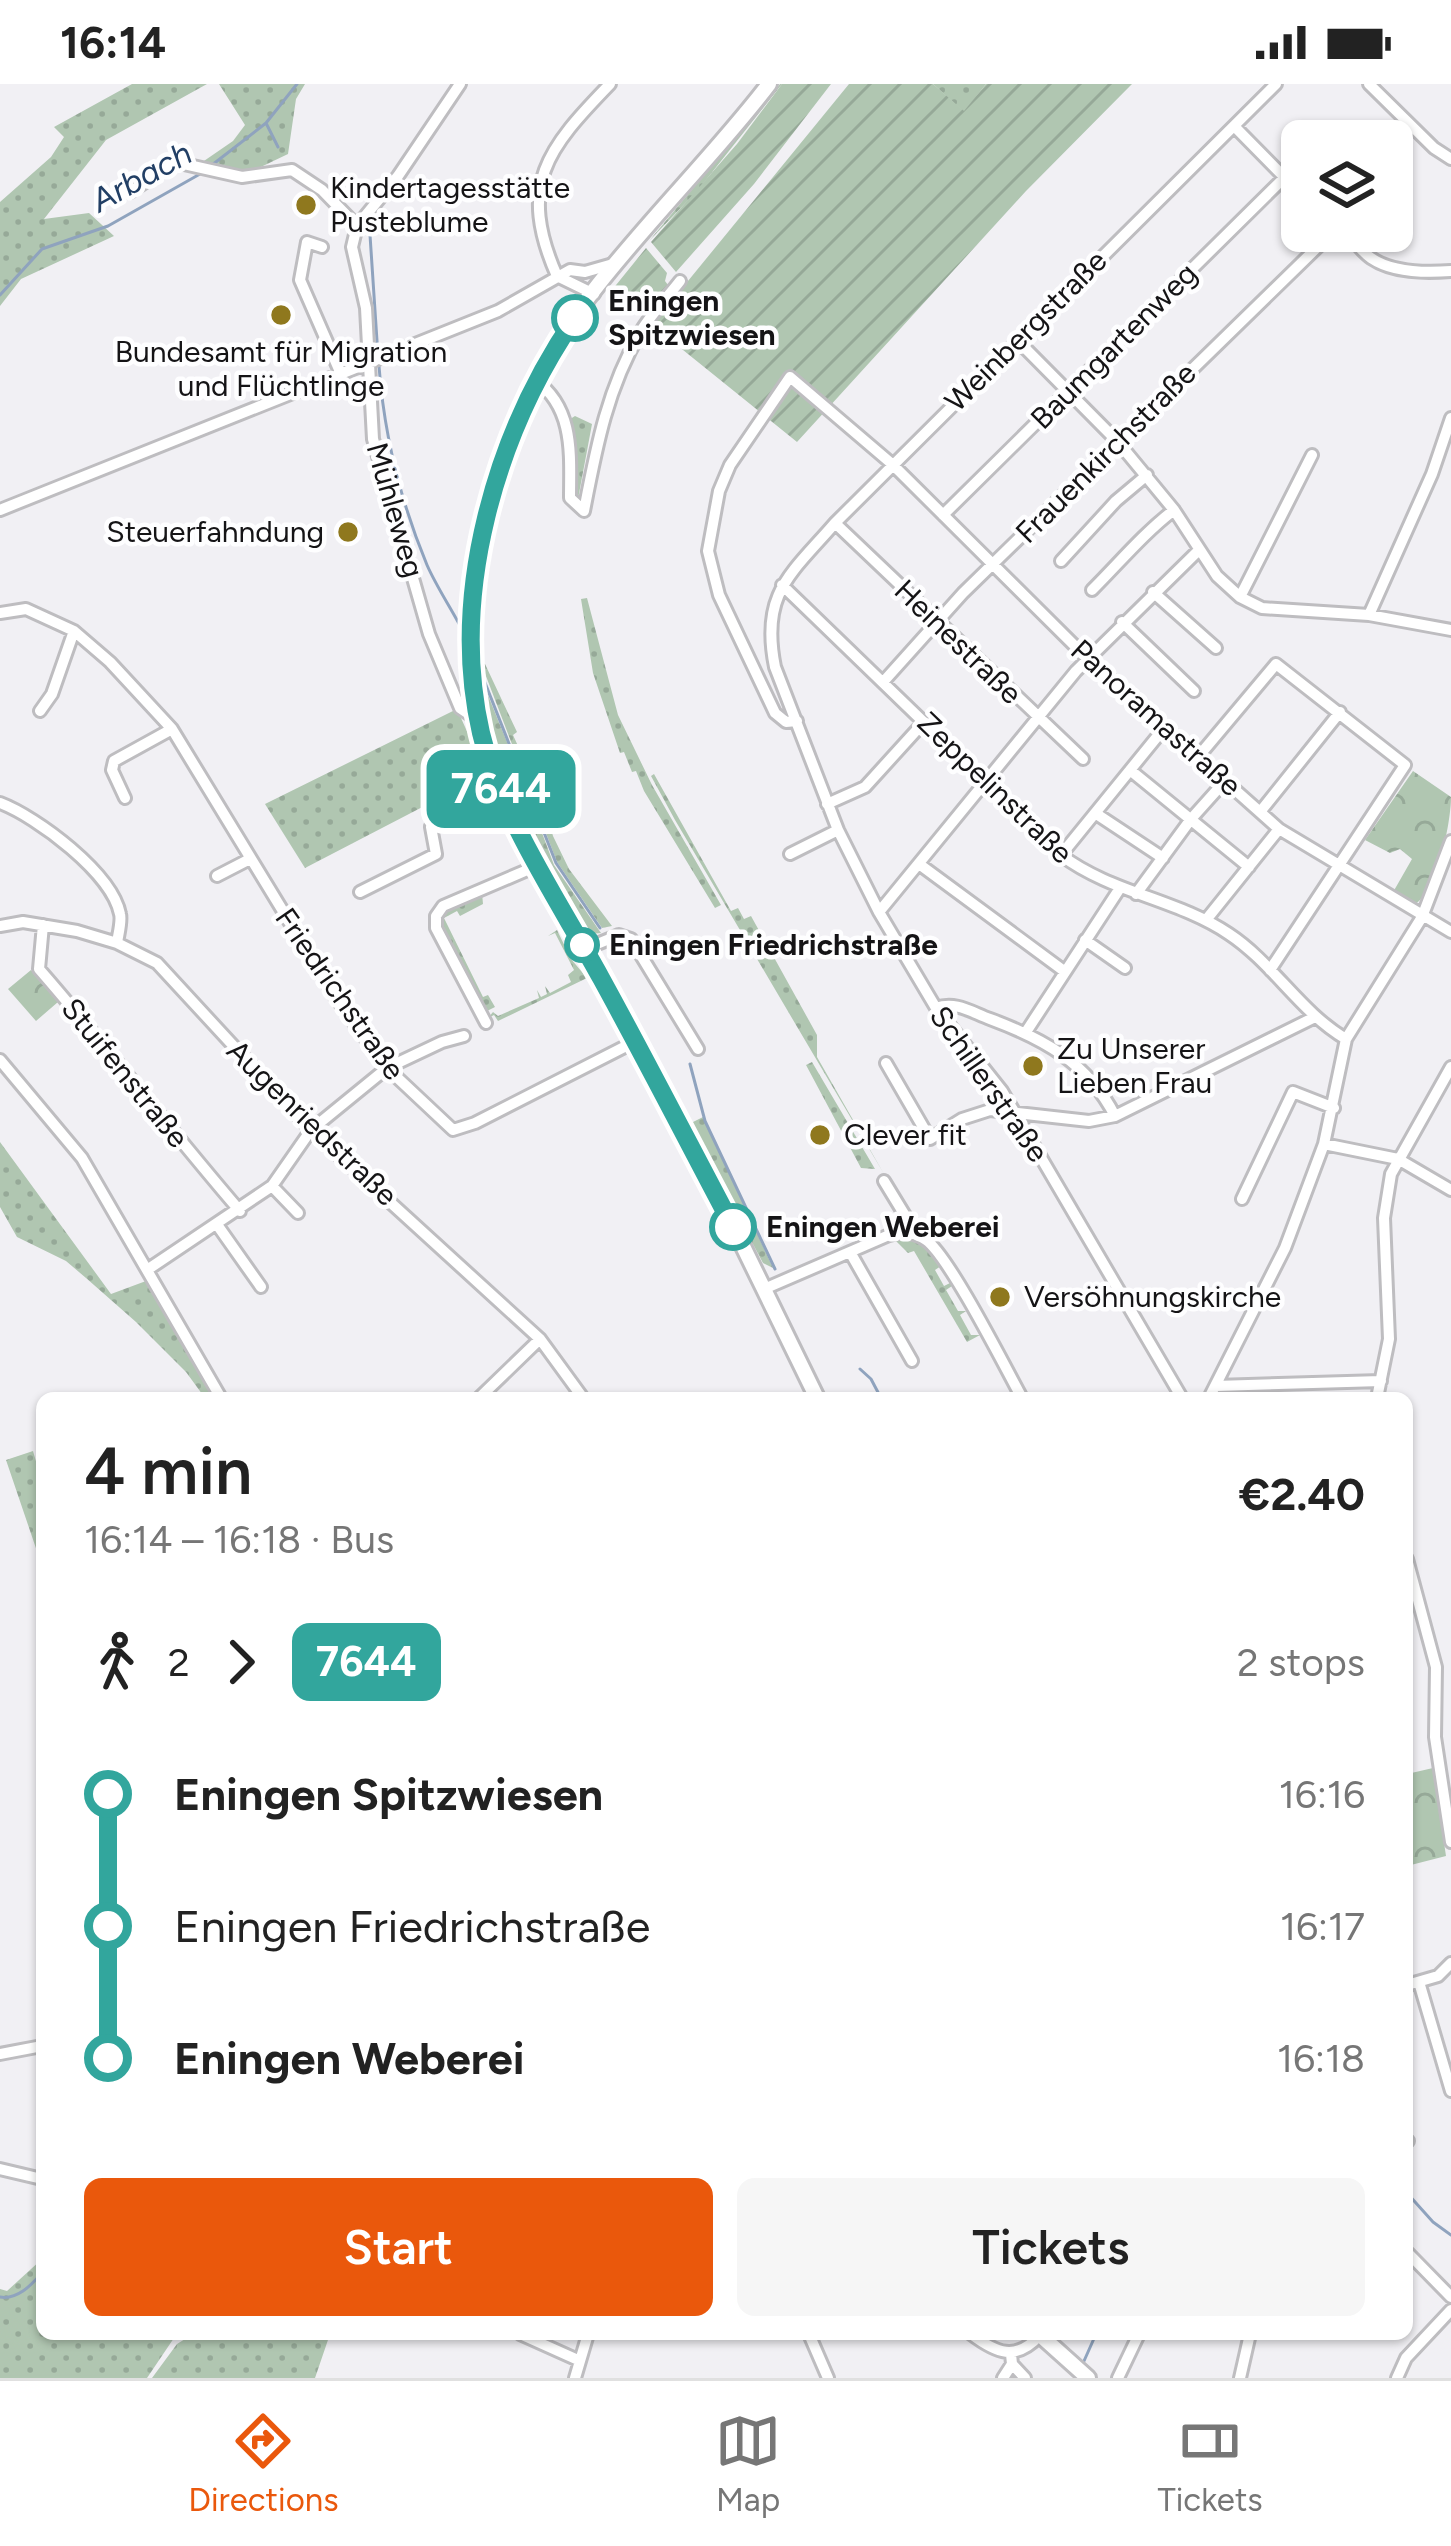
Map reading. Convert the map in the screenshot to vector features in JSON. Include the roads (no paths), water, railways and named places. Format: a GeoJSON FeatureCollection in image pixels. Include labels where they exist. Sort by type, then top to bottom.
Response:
{"type":"FeatureCollection","features":[{"type":"Feature","properties":{"kind":"main road"},"geometry":{"type":"LineString","coordinates":[[769,84],[593,294],[535,380],[496,486],[472,626],[479,721],[501,790],[814,1392]]}},
{"type":"Feature","properties":{"kind":"main road"},"geometry":{"type":"LineString","coordinates":[[1046,2340],[1088,2378]]}},
{"type":"Feature","properties":{"kind":"street"},"geometry":{"type":"LineString","coordinates":[[130,193],[175,162],[242,177],[292,170],[322,190],[357,226],[398,176],[460,84]]}},
{"type":"Feature","properties":{"kind":"street"},"geometry":{"type":"LineString","coordinates":[[593,294],[557,276],[538,214],[542,180],[560,136],[610,84]]}},
{"type":"Feature","properties":{"kind":"street","name":"Weinbergstraße"},"geometry":{"type":"LineString","coordinates":[[782,585],[892,464],[1276,84]]}},
{"type":"Feature","properties":{"kind":"street"},"geometry":{"type":"LineString","coordinates":[[1369,84],[1451,159]]}},
{"type":"Feature","properties":{"kind":"street"},"geometry":{"type":"LineString","coordinates":[[1234,126],[1281,173]]}},
{"type":"Feature","properties":{"kind":"street","name":"Baumgartenweg"},"geometry":{"type":"LineString","coordinates":[[943,515],[1281,181]]}},
{"type":"Feature","properties":{"kind":"street","name":"Mühleweg"},"geometry":{"type":"LineString","coordinates":[[357,226],[352,247],[366,308],[373,439],[429,634],[460,708],[479,721]]}},
{"type":"Feature","properties":{"kind":"street"},"geometry":{"type":"LineString","coordinates":[[322,247],[308,242],[300,280],[341,374]]}},
{"type":"Feature","properties":{"kind":"street","name":"Frauenkirchstraße"},"geometry":{"type":"LineString","coordinates":[[884,681],[993,565],[1315,252]]}},
{"type":"Feature","properties":{"kind":"street"},"geometry":{"type":"LineString","coordinates":[[1365,252],[1391,267],[1451,272]]}},
{"type":"Feature","properties":{"kind":"street"},"geometry":{"type":"LineString","coordinates":[[0,510],[498,311],[570,270],[585,272],[621,262]]}},
{"type":"Feature","properties":{"kind":"street"},"geometry":{"type":"LineString","coordinates":[[585,272],[593,294]]}},
{"type":"Feature","properties":{"kind":"street"},"geometry":{"type":"LineString","coordinates":[[535,380],[550,392],[567,428],[573,454],[570,498],[584,511],[595,447],[612,392],[641,331],[680,281]]}},
{"type":"Feature","properties":{"kind":"street"},"geometry":{"type":"LineString","coordinates":[[1017,340],[1118,442],[1174,510],[1222,582],[1240,596],[1262,608],[1370,615],[1451,630]]}},
{"type":"Feature","properties":{"kind":"street","name":"Panoramastraße"},"geometry":{"type":"LineString","coordinates":[[796,721],[786,722],[775,713],[719,595],[708,556],[716,507],[730,465],[790,377],[892,464],[1088,658],[1280,829],[1451,932]]}},
{"type":"Feature","properties":{"kind":"street"},"geometry":{"type":"LineString","coordinates":[[1370,615],[1432,474],[1451,418]]}},
{"type":"Feature","properties":{"kind":"street"},"geometry":{"type":"LineString","coordinates":[[1240,596],[1312,454]]}},
{"type":"Feature","properties":{"kind":"street"},"geometry":{"type":"LineString","coordinates":[[1061,561],[1116,501],[1147,476]]}},
{"type":"Feature","properties":{"kind":"street"},"geometry":{"type":"LineString","coordinates":[[1092,590],[1136,540],[1174,510]]}},
{"type":"Feature","properties":{"kind":"street","name":"Heinestraße"},"geometry":{"type":"LineString","coordinates":[[835,523],[1083,759]]}},
{"type":"Feature","properties":{"kind":"street"},"geometry":{"type":"LineString","coordinates":[[879,912],[1088,658],[1199,550]]}},
{"type":"Feature","properties":{"kind":"street","name":"Schillerstraße"},"geometry":{"type":"LineString","coordinates":[[782,585],[771,610],[770,644],[838,830],[879,912],[936,1008],[1016,1115],[1178,1392]]}},
{"type":"Feature","properties":{"kind":"street","name":"Zeppelinstraße"},"geometry":{"type":"LineString","coordinates":[[782,585],[1061,855],[1088,874],[1206,920],[1241,942],[1315,1017],[1346,1040]]}},
{"type":"Feature","properties":{"kind":"street"},"geometry":{"type":"LineString","coordinates":[[1153,592],[1216,648]]}},
{"type":"Feature","properties":{"kind":"street","name":"Friedrichstraße"},"geometry":{"type":"LineString","coordinates":[[0,613],[26,609],[74,631],[172,729],[334,995],[387,1068],[453,1130],[634,1042]]}},
{"type":"Feature","properties":{"kind":"street"},"geometry":{"type":"LineString","coordinates":[[1122,622],[1194,691]]}},
{"type":"Feature","properties":{"kind":"street"},"geometry":{"type":"LineString","coordinates":[[40,711],[52,694],[74,631]]}},
{"type":"Feature","properties":{"kind":"street"},"geometry":{"type":"LineString","coordinates":[[1198,757],[1276,664],[1405,765],[1270,970]]}},
{"type":"Feature","properties":{"kind":"street"},"geometry":{"type":"LineString","coordinates":[[1260,812],[1340,712]]}},
{"type":"Feature","properties":{"kind":"street"},"geometry":{"type":"LineString","coordinates":[[827,804],[865,787],[924,722]]}},
{"type":"Feature","properties":{"kind":"street"},"geometry":{"type":"LineString","coordinates":[[1061,855],[1165,727]]}},
{"type":"Feature","properties":{"kind":"street"},"geometry":{"type":"LineString","coordinates":[[125,797],[113,773],[114,760],[172,729]]}},
{"type":"Feature","properties":{"kind":"street"},"geometry":{"type":"LineString","coordinates":[[1130,770],[1249,867]]}},
{"type":"Feature","properties":{"kind":"street"},"geometry":{"type":"LineString","coordinates":[[1136,894],[1190,819],[1225,781]]}},
{"type":"Feature","properties":{"kind":"street"},"geometry":{"type":"LineString","coordinates":[[360,892],[436,854],[430,827],[501,790]]}},
{"type":"Feature","properties":{"kind":"street"},"geometry":{"type":"LineString","coordinates":[[0,803],[46,827],[105,886],[121,914],[116,943]]}},
{"type":"Feature","properties":{"kind":"street"},"geometry":{"type":"LineString","coordinates":[[1095,813],[1162,858]]}},
{"type":"Feature","properties":{"kind":"street"},"geometry":{"type":"LineString","coordinates":[[1206,920],[1280,829]]}},
{"type":"Feature","properties":{"kind":"street"},"geometry":{"type":"LineString","coordinates":[[790,854],[838,830]]}},
{"type":"Feature","properties":{"kind":"street"},"geometry":{"type":"LineString","coordinates":[[1213,1392],[1286,1248],[1324,1144],[1346,1040],[1421,917],[1451,841]]}},
{"type":"Feature","properties":{"kind":"street"},"geometry":{"type":"LineString","coordinates":[[217,876],[248,860]]}},
{"type":"Feature","properties":{"kind":"street"},"geometry":{"type":"LineString","coordinates":[[919,864],[1064,971]]}},
{"type":"Feature","properties":{"kind":"street"},"geometry":{"type":"LineString","coordinates":[[486,1023],[436,928],[436,916],[443,906],[538,865]]}},
{"type":"Feature","properties":{"kind":"street"},"geometry":{"type":"LineString","coordinates":[[1026,1032],[1120,888]]}},
{"type":"Feature","properties":{"kind":"street","name":"Augenriedstraße"},"geometry":{"type":"LineString","coordinates":[[0,926],[43,925],[116,943],[157,963],[311,1130],[540,1339],[579,1392]]}},
{"type":"Feature","properties":{"kind":"street","name":"Stuifenstraße"},"geometry":{"type":"LineString","coordinates":[[43,925],[39,969],[240,1211]]}},
{"type":"Feature","properties":{"kind":"street"},"geometry":{"type":"LineString","coordinates":[[585,950],[619,935],[628,936],[698,1049]]}},
{"type":"Feature","properties":{"kind":"street"},"geometry":{"type":"LineString","coordinates":[[1085,940],[1125,968]]}},
{"type":"Feature","properties":{"kind":"street"},"geometry":{"type":"LineString","coordinates":[[936,1008],[956,1005],[1048,1043],[1090,1076],[1115,1116]]}},
{"type":"Feature","properties":{"kind":"street"},"geometry":{"type":"LineString","coordinates":[[886,1063],[930,1139],[962,1119],[990,1110],[1089,1121],[1115,1116],[1315,1017]]}},
{"type":"Feature","properties":{"kind":"street"},"geometry":{"type":"LineString","coordinates":[[147,1270],[272,1186],[311,1130],[387,1068],[464,1036]]}},
{"type":"Feature","properties":{"kind":"street"},"geometry":{"type":"LineString","coordinates":[[0,1060],[82,1158],[218,1392]]}},
{"type":"Feature","properties":{"kind":"street"},"geometry":{"type":"LineString","coordinates":[[1378,1392],[1389,1339],[1384,1217],[1391,1174],[1451,1067]]}},
{"type":"Feature","properties":{"kind":"street"},"geometry":{"type":"LineString","coordinates":[[1242,1198],[1293,1093],[1334,1108]]}},
{"type":"Feature","properties":{"kind":"street"},"geometry":{"type":"LineString","coordinates":[[1324,1144],[1398,1159],[1451,1190]]}},
{"type":"Feature","properties":{"kind":"street"},"geometry":{"type":"LineString","coordinates":[[884,1180],[909,1222],[908,1232]]}},
{"type":"Feature","properties":{"kind":"street"},"geometry":{"type":"LineString","coordinates":[[272,1186],[298,1213]]}},
{"type":"Feature","properties":{"kind":"street"},"geometry":{"type":"LineString","coordinates":[[218,1226],[262,1287]]}},
{"type":"Feature","properties":{"kind":"street"},"geometry":{"type":"LineString","coordinates":[[764,1289],[889,1234],[908,1232],[938,1251],[1019,1392]]}},
{"type":"Feature","properties":{"kind":"street"},"geometry":{"type":"LineString","coordinates":[[850,1252],[912,1361]]}},
{"type":"Feature","properties":{"kind":"street"},"geometry":{"type":"LineString","coordinates":[[485,1392],[540,1339]]}},
{"type":"Feature","properties":{"kind":"street"},"geometry":{"type":"LineString","coordinates":[[1213,1392],[1381,1381]]}},
{"type":"Feature","properties":{"kind":"street"},"geometry":{"type":"LineString","coordinates":[[1413,1581],[1436,1667],[1435,1736],[1451,1842]]}},
{"type":"Feature","properties":{"kind":"street"},"geometry":{"type":"LineString","coordinates":[[1451,1963],[1438,1976],[1413,1983],[1451,2090]]}},
{"type":"Feature","properties":{"kind":"street"},"geometry":{"type":"LineString","coordinates":[[0,2054],[36,2045]]}},
{"type":"Feature","properties":{"kind":"street"},"geometry":{"type":"LineString","coordinates":[[0,2169],[36,2178]]}},
{"type":"Feature","properties":{"kind":"street"},"geometry":{"type":"LineString","coordinates":[[1413,2258],[1451,2296]]}},
{"type":"Feature","properties":{"kind":"street"},"geometry":{"type":"LineString","coordinates":[[1397,2378],[1406,2359],[1451,2310]]}},
{"type":"Feature","properties":{"kind":"street"},"geometry":{"type":"LineString","coordinates":[[533,2340],[578,2360]]}},
{"type":"Feature","properties":{"kind":"street"},"geometry":{"type":"LineString","coordinates":[[575,2378],[586,2340]]}},
{"type":"Feature","properties":{"kind":"street"},"geometry":{"type":"LineString","coordinates":[[811,2340],[828,2378]]}},
{"type":"Feature","properties":{"kind":"street"},"geometry":{"type":"LineString","coordinates":[[979,2340],[1011,2359],[1025,2378]]}},
{"type":"Feature","properties":{"kind":"street"},"geometry":{"type":"LineString","coordinates":[[1004,2378],[1011,2359],[1034,2340]]}},
{"type":"Feature","properties":{"kind":"street"},"geometry":{"type":"LineString","coordinates":[[1118,2378],[1136,2340]]}},
{"type":"Feature","properties":{"kind":"street"},"geometry":{"type":"LineString","coordinates":[[1240,2378],[1249,2340]]}},
{"type":"Feature","properties":{"kind":"waterway","name":"Arbach"},"geometry":{"type":"LineString","coordinates":[[212,165],[266,123],[297,84]]}},
{"type":"Feature","properties":{"kind":"waterway"},"geometry":{"type":"LineString","coordinates":[[266,123],[278,147]]}},
{"type":"Feature","properties":{"kind":"waterway","name":"Arbach"},"geometry":{"type":"LineString","coordinates":[[0,295],[42,249],[108,226],[200,174]]}},
{"type":"Feature","properties":{"kind":"waterway"},"geometry":{"type":"LineString","coordinates":[[370,235],[378,356]]}},
{"type":"Feature","properties":{"kind":"waterway"},"geometry":{"type":"LineString","coordinates":[[379,366],[389,442],[409,516],[431,574],[467,639]]}},
{"type":"Feature","properties":{"kind":"waterway"},"geometry":{"type":"LineString","coordinates":[[480,670],[556,863],[600,928]]}},
{"type":"Feature","properties":{"kind":"waterway"},"geometry":{"type":"LineString","coordinates":[[690,1064],[705,1121],[775,1269]]}},
{"type":"Feature","properties":{"kind":"waterway"},"geometry":{"type":"LineString","coordinates":[[860,1369],[878,1392]]}},
{"type":"Feature","properties":{"kind":"waterway"},"geometry":{"type":"LineString","coordinates":[[1413,2200],[1451,2235]]}},
{"type":"Feature","properties":{"kind":"waterway"},"geometry":{"type":"LineString","coordinates":[[0,2297],[18,2294],[36,2279]]}},
{"type":"Feature","properties":{"kind":"waterway"},"geometry":{"type":"LineString","coordinates":[[1084,2361],[1093,2340]]}},
{"type":"Feature","properties":{"kind":"place","name":"Kindertagesstätte Pusteblume"},"geometry":{"type":"Point","coordinates":[306,205]}},
{"type":"Feature","properties":{"kind":"place","name":"Bundesamt für Migration und Flüchtlinge"},"geometry":{"type":"Point","coordinates":[281,315]}},
{"type":"Feature","properties":{"kind":"place","name":"Eningen Spitzwiesen"},"geometry":{"type":"Point","coordinates":[575,318]}},
{"type":"Feature","properties":{"kind":"place","name":"Steuerfahndung"},"geometry":{"type":"Point","coordinates":[348,532]}},
{"type":"Feature","properties":{"kind":"place","name":"Eningen Friedrichstraße"},"geometry":{"type":"Point","coordinates":[582,945]}},
{"type":"Feature","properties":{"kind":"place","name":"Zu Unserer Lieben Frau"},"geometry":{"type":"Point","coordinates":[1033,1066]}},
{"type":"Feature","properties":{"kind":"place","name":"Clever fit"},"geometry":{"type":"Point","coordinates":[820,1135]}},
{"type":"Feature","properties":{"kind":"place","name":"Eningen Weberei"},"geometry":{"type":"Point","coordinates":[733,1227]}},
{"type":"Feature","properties":{"kind":"place","name":"Versöhnungskirche"},"geometry":{"type":"Point","coordinates":[1000,1297]}}]}
